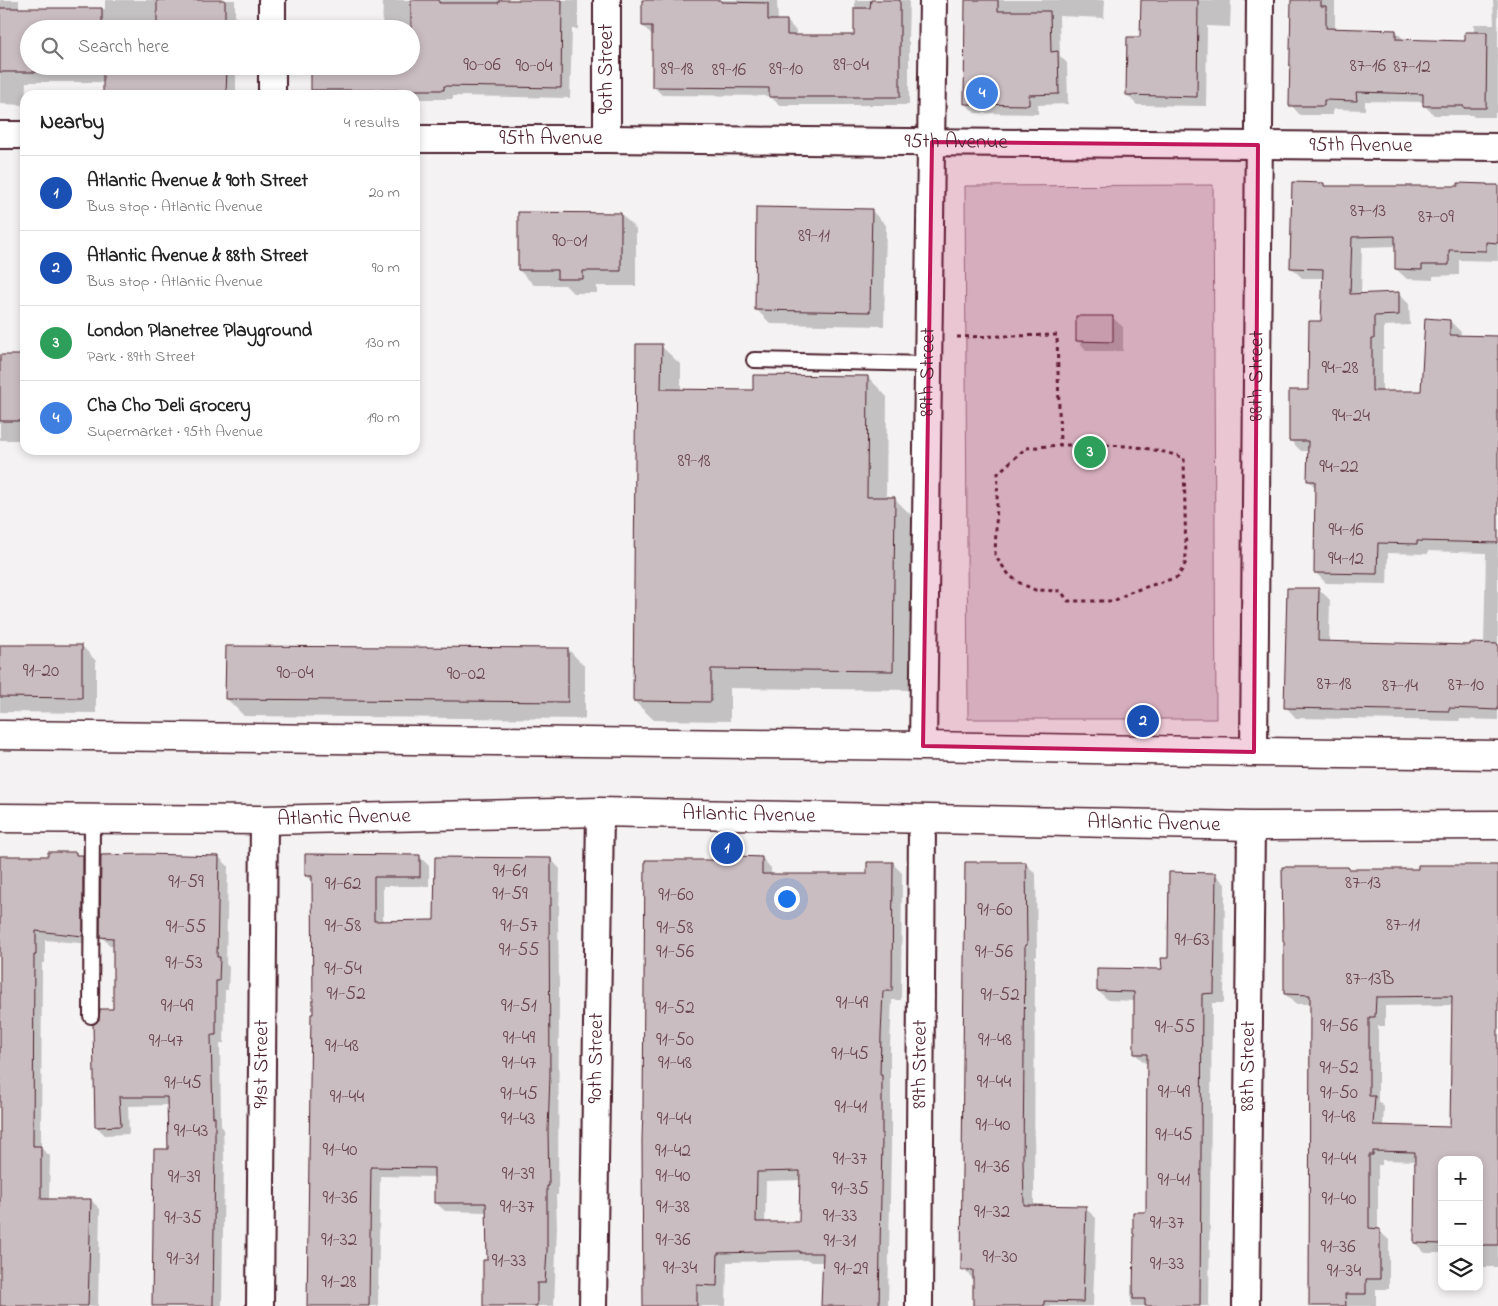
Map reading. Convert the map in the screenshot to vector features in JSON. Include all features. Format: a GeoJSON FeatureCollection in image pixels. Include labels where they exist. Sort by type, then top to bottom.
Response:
{"type":"FeatureCollection","features":[{"type":"Feature","properties":{"kind":"main road"},"geometry":{"type":"LineString","coordinates":[[0,735],[1498,755]]}},
{"type":"Feature","properties":{"kind":"main road","name":"Atlantic Avenue"},"geometry":{"type":"LineString","coordinates":[[0,818],[264,820],[600,812],[1251,826],[1498,825]]}},
{"type":"Feature","properties":{"kind":"street"},"geometry":{"type":"LineString","coordinates":[[272,0],[272,20]]}},
{"type":"Feature","properties":{"kind":"street","name":"90th Street"},"geometry":{"type":"LineString","coordinates":[[607,0],[607,139]]}},
{"type":"Feature","properties":{"kind":"street","name":"89th Street"},"geometry":{"type":"LineString","coordinates":[[923,746],[933,0]]}},
{"type":"Feature","properties":{"kind":"street","name":"88th Street"},"geometry":{"type":"LineString","coordinates":[[1254,752],[1260,0]]}},
{"type":"Feature","properties":{"kind":"street"},"geometry":{"type":"LineString","coordinates":[[272,75],[272,90]]}},
{"type":"Feature","properties":{"kind":"street"},"geometry":{"type":"LineString","coordinates":[[0,135],[20,135]]}},
{"type":"Feature","properties":{"kind":"street","name":"95th Avenue"},"geometry":{"type":"LineString","coordinates":[[420,139],[1498,147]]}},
{"type":"Feature","properties":{"kind":"street","name":"90th Street"},"geometry":{"type":"LineString","coordinates":[[593,1306],[600,812]]}},
{"type":"Feature","properties":{"kind":"street","name":"91st Street"},"geometry":{"type":"LineString","coordinates":[[260,1306],[264,820]]}},
{"type":"Feature","properties":{"kind":"street","name":"89th Street"},"geometry":{"type":"LineString","coordinates":[[919,1306],[922,820]]}},
{"type":"Feature","properties":{"kind":"street","name":"88th Street"},"geometry":{"type":"LineString","coordinates":[[1246,1306],[1251,826]]}},
{"type":"Feature","properties":{"kind":"lane"},"geometry":{"type":"LineString","coordinates":[[754,360],[928,364]]}},
{"type":"Feature","properties":{"kind":"lane"},"geometry":{"type":"LineString","coordinates":[[91,1016],[92,819]]}},
{"type":"Feature","properties":{"kind":"path"},"geometry":{"type":"LineString","coordinates":[[957,338],[1057,335],[1060,445]]}},
{"type":"Feature","properties":{"kind":"path"},"geometry":{"type":"LineString","coordinates":[[1060,445],[1131,445],[1164,450],[1184,458],[1186,562],[1178,577],[1130,592],[1114,601],[1068,601],[1061,591],[1034,590],[1010,576],[995,556],[998,473],[1026,448],[1060,445]]}},
{"type":"Feature","properties":{"kind":"highlighted area"},"geometry":{"type":"Polygon","coordinates":[[[932,142],[1258,145],[1254,752],[923,746],[932,142]]]}},
{"type":"Feature","properties":{"kind":"shaded area"},"geometry":{"type":"Polygon","coordinates":[[[1213,185],[1216,719],[968,719],[965,186],[1213,185]]]}},
{"type":"Feature","properties":{"kind":"building"},"geometry":{"type":"Polygon","coordinates":[[[157,0],[225,0],[225,20],[157,20],[157,0]]]}},
{"type":"Feature","properties":{"kind":"building"},"geometry":{"type":"Polygon","coordinates":[[[411,0],[439,0],[439,3],[499,3],[499,0],[562,0],[561,88],[444,86],[444,90],[311,90],[311,75],[420,75],[420,20],[411,20],[411,0]]]}},
{"type":"Feature","properties":{"kind":"building"},"geometry":{"type":"Polygon","coordinates":[[[642,0],[721,0],[721,2],[768,3],[768,20],[787,20],[787,35],[854,35],[854,8],[870,8],[871,0],[900,0],[900,97],[769,97],[769,88],[652,87],[652,26],[642,26],[642,0]]]}},
{"type":"Feature","properties":{"kind":"building"},"geometry":{"type":"Polygon","coordinates":[[[965,0],[998,0],[998,11],[1050,11],[1051,52],[1058,51],[1059,94],[1029,95],[1029,105],[964,104],[965,0]]]}},
{"type":"Feature","properties":{"kind":"building"},"geometry":{"type":"Polygon","coordinates":[[[1141,0],[1198,0],[1197,97],[1126,95],[1127,37],[1140,37],[1141,0]]]}},
{"type":"Feature","properties":{"kind":"building"},"geometry":{"type":"Polygon","coordinates":[[[1291,0],[1321,0],[1321,6],[1326,6],[1326,28],[1396,30],[1396,39],[1465,41],[1465,32],[1487,32],[1486,108],[1423,106],[1423,94],[1356,92],[1357,101],[1324,100],[1324,106],[1289,106],[1291,0]]]}},
{"type":"Feature","properties":{"kind":"building"},"geometry":{"type":"Polygon","coordinates":[[[0,8],[102,8],[102,20],[20,20],[20,72],[0,72],[0,8]]]}},
{"type":"Feature","properties":{"kind":"building"},"geometry":{"type":"Polygon","coordinates":[[[103,75],[227,75],[226,90],[103,90],[103,75]]]}},
{"type":"Feature","properties":{"kind":"building"},"geometry":{"type":"Polygon","coordinates":[[[1292,182],[1324,183],[1324,186],[1458,186],[1458,183],[1498,185],[1498,243],[1486,242],[1486,251],[1449,250],[1449,265],[1422,265],[1422,270],[1395,269],[1395,236],[1352,237],[1350,294],[1399,292],[1399,315],[1374,316],[1372,391],[1421,391],[1425,318],[1450,320],[1450,335],[1498,336],[1498,543],[1417,541],[1417,544],[1378,543],[1377,574],[1314,573],[1315,481],[1307,481],[1308,441],[1289,441],[1289,390],[1308,390],[1309,321],[1321,321],[1323,269],[1290,268],[1292,182]]]}},
{"type":"Feature","properties":{"kind":"building"},"geometry":{"type":"Polygon","coordinates":[[[756,207],[872,209],[870,312],[755,310],[756,207]]]}},
{"type":"Feature","properties":{"kind":"building"},"geometry":{"type":"Polygon","coordinates":[[[518,212],[621,213],[621,271],[583,271],[583,279],[557,279],[557,270],[518,270],[518,212]]]}},
{"type":"Feature","properties":{"kind":"building"},"geometry":{"type":"Polygon","coordinates":[[[1076,316],[1113,316],[1113,342],[1076,341],[1076,316]]]}},
{"type":"Feature","properties":{"kind":"building"},"geometry":{"type":"Polygon","coordinates":[[[636,344],[662,344],[661,389],[753,390],[753,375],[868,376],[867,497],[895,497],[893,671],[711,669],[711,702],[633,701],[636,344]]]}},
{"type":"Feature","properties":{"kind":"building"},"geometry":{"type":"Polygon","coordinates":[[[0,355],[20,355],[20,421],[0,421],[0,355]]]}},
{"type":"Feature","properties":{"kind":"building"},"geometry":{"type":"Polygon","coordinates":[[[1287,588],[1319,588],[1318,641],[1498,644],[1498,710],[1449,708],[1449,711],[1284,708],[1287,588]]]}},
{"type":"Feature","properties":{"kind":"building"},"geometry":{"type":"Polygon","coordinates":[[[0,645],[82,645],[82,698],[0,697],[0,645]]]}},
{"type":"Feature","properties":{"kind":"building"},"geometry":{"type":"Polygon","coordinates":[[[226,646],[568,648],[568,702],[225,699],[226,646]]]}},
{"type":"Feature","properties":{"kind":"building"},"geometry":{"type":"Polygon","coordinates":[[[48,852],[76,852],[76,855],[83,855],[83,936],[36,931],[36,955],[34,955],[33,1146],[41,1146],[41,1199],[91,1199],[88,1306],[0,1306],[0,856],[48,856],[48,852]]]}},
{"type":"Feature","properties":{"kind":"building"},"geometry":{"type":"Polygon","coordinates":[[[305,854],[420,855],[420,877],[374,877],[374,921],[434,920],[435,857],[551,858],[551,906],[549,906],[550,1075],[547,1251],[545,1283],[537,1283],[537,1306],[483,1306],[483,1260],[487,1260],[486,1203],[434,1203],[434,1168],[371,1167],[369,1306],[307,1306],[311,1014],[313,1014],[312,876],[305,876],[305,854]]]}},
{"type":"Feature","properties":{"kind":"building"},"geometry":{"type":"Polygon","coordinates":[[[101,855],[219,856],[217,957],[220,957],[219,981],[216,981],[216,1035],[211,1035],[213,1117],[215,1117],[213,1306],[152,1306],[154,1149],[168,1149],[167,1097],[119,1097],[121,1126],[95,1127],[93,1024],[99,1020],[100,1009],[113,1009],[113,938],[100,937],[101,855]]]}},
{"type":"Feature","properties":{"kind":"building"},"geometry":{"type":"Polygon","coordinates":[[[737,856],[762,857],[762,874],[867,874],[867,862],[893,862],[892,991],[883,991],[881,1035],[882,1138],[879,1306],[821,1306],[823,1253],[800,1253],[800,1251],[718,1253],[717,1286],[697,1285],[697,1306],[643,1306],[642,1140],[645,860],[737,860],[737,856]],[[800,1171],[757,1172],[756,1222],[799,1222],[800,1171]]]}},
{"type":"Feature","properties":{"kind":"building"},"geometry":{"type":"Polygon","coordinates":[[[965,862],[1026,862],[1024,1205],[1086,1206],[1083,1302],[1044,1301],[1044,1306],[973,1306],[973,1270],[961,1270],[965,862]]]}},
{"type":"Feature","properties":{"kind":"building"},"geometry":{"type":"Polygon","coordinates":[[[1418,865],[1498,865],[1498,1245],[1483,1245],[1483,1156],[1438,1156],[1438,1244],[1414,1243],[1415,1152],[1373,1151],[1373,1155],[1369,1155],[1369,1228],[1380,1229],[1380,1279],[1366,1279],[1366,1294],[1345,1294],[1346,1306],[1309,1306],[1310,995],[1284,994],[1282,867],[1348,867],[1349,869],[1418,869],[1418,865]],[[1452,996],[1376,997],[1375,1017],[1369,1017],[1369,1096],[1375,1096],[1373,1125],[1450,1127],[1452,996]]]}},
{"type":"Feature","properties":{"kind":"building"},"geometry":{"type":"Polygon","coordinates":[[[1169,872],[1216,873],[1214,993],[1202,994],[1200,1306],[1145,1306],[1145,1299],[1133,1299],[1133,1212],[1146,1212],[1147,1054],[1134,1054],[1134,992],[1097,991],[1097,968],[1162,969],[1161,958],[1168,958],[1169,872]]]}},
{"type":"Feature","properties":{"kind":"place","name":"Cha Cho Deli Grocery"},"geometry":{"type":"Point","coordinates":[982,93]}},
{"type":"Feature","properties":{"kind":"place","name":"London Planetree Playground"},"geometry":{"type":"Point","coordinates":[1090,452]}},
{"type":"Feature","properties":{"kind":"place","name":"Atlantic Avenue & 88th Street"},"geometry":{"type":"Point","coordinates":[1143,721]}},
{"type":"Feature","properties":{"kind":"place","name":"Atlantic Avenue & 90th Street"},"geometry":{"type":"Point","coordinates":[727,848]}}]}
